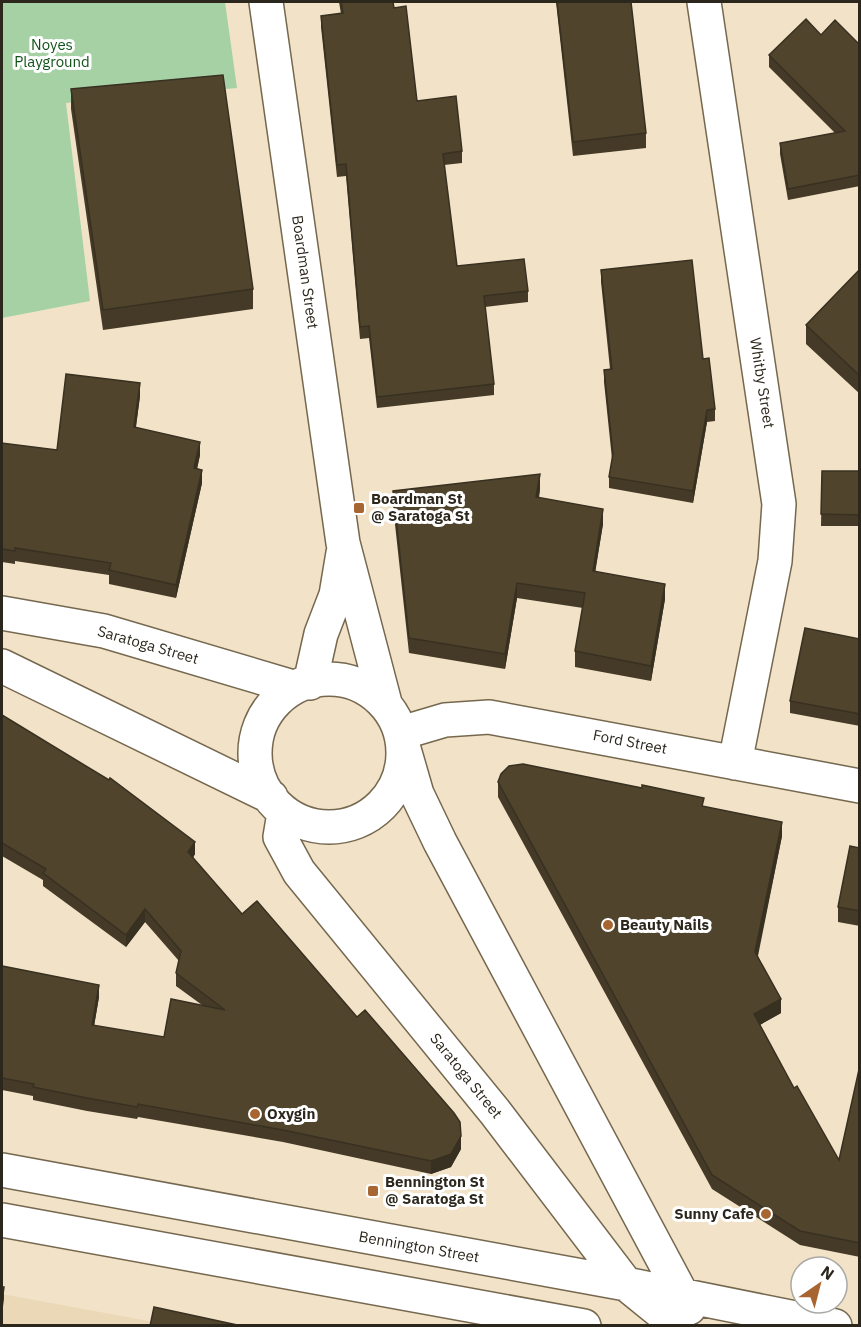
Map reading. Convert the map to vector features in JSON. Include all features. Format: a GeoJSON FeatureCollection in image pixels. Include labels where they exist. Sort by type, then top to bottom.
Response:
{"type":"FeatureCollection","features":[{"type":"Feature","properties":{"kind":"main road","name":"Boardman Street"},"geometry":{"type":"LineString","coordinates":[[267,2],[344,543],[384,703]]}},
{"type":"Feature","properties":{"kind":"main road","name":"Whitby Street"},"geometry":{"type":"LineString","coordinates":[[704,2],[779,504],[775,561],[735,763]]}},
{"type":"Feature","properties":{"kind":"main road","name":"Boardman Street"},"geometry":{"type":"LineString","coordinates":[[301,685],[340,578],[344,543]]}},
{"type":"Feature","properties":{"kind":"main road","name":"Saratoga Street"},"geometry":{"type":"LineString","coordinates":[[2,612],[104,631],[301,685]]}},
{"type":"Feature","properties":{"kind":"main road"},"geometry":{"type":"LineString","coordinates":[[2,666],[278,805],[315,826],[332,828],[364,819],[378,810],[398,783],[402,741],[384,703],[358,684],[325,679],[301,685],[268,708],[255,739],[256,771],[263,787],[278,805]]}},
{"type":"Feature","properties":{"kind":"main road","name":"Ford Street"},"geometry":{"type":"LineString","coordinates":[[402,741],[445,720],[489,717],[860,786]]}},
{"type":"Feature","properties":{"kind":"main road","name":"Saratoga Street"},"geometry":{"type":"LineString","coordinates":[[402,741],[411,778],[431,825],[680,1310]]}},
{"type":"Feature","properties":{"kind":"main road","name":"Saratoga Street"},"geometry":{"type":"LineString","coordinates":[[278,805],[280,837],[299,872],[495,1112],[626,1284],[680,1310],[699,1326]]}},
{"type":"Feature","properties":{"kind":"main road","name":"Bennington Street"},"geometry":{"type":"LineString","coordinates":[[2,1170],[626,1284]]}},
{"type":"Feature","properties":{"kind":"main road"},"geometry":{"type":"LineString","coordinates":[[2,1220],[584,1326]]}},
{"type":"Feature","properties":{"kind":"main road"},"geometry":{"type":"LineString","coordinates":[[680,1310],[835,1326]]}},
{"type":"Feature","properties":{"kind":"shaded area"},"geometry":{"type":"Polygon","coordinates":[[[2,1294],[154,1322],[153,1326],[2,1325],[2,1294]]]}},
{"type":"Feature","properties":{"kind":"green space","name":"Noyes Playground"},"geometry":{"type":"Polygon","coordinates":[[[2,2],[225,2],[237,88],[66,103],[90,301],[2,318],[2,2]]]}},
{"type":"Feature","properties":{"kind":"building"},"geometry":{"type":"Polygon","coordinates":[[[341,2],[393,2],[394,8],[406,6],[417,101],[456,96],[462,151],[443,154],[457,266],[524,259],[528,291],[484,296],[494,384],[377,397],[369,326],[360,327],[346,164],[337,165],[321,16],[343,13],[341,2]]]}},
{"type":"Feature","properties":{"kind":"building"},"geometry":{"type":"Polygon","coordinates":[[[557,2],[631,2],[646,133],[573,142],[557,2]]]}},
{"type":"Feature","properties":{"kind":"building"},"geometry":{"type":"Polygon","coordinates":[[[806,19],[821,35],[835,20],[860,45],[860,175],[788,189],[780,143],[845,131],[769,55],[806,19]]]}},
{"type":"Feature","properties":{"kind":"building"},"geometry":{"type":"Polygon","coordinates":[[[223,75],[253,289],[103,310],[71,89],[223,75]]]}},
{"type":"Feature","properties":{"kind":"building"},"geometry":{"type":"Polygon","coordinates":[[[692,260],[703,359],[709,358],[715,409],[707,410],[693,491],[609,477],[613,454],[604,370],[612,369],[601,270],[692,260]]]}},
{"type":"Feature","properties":{"kind":"building"},"geometry":{"type":"Polygon","coordinates":[[[860,269],[860,376],[806,325],[860,269]]]}},
{"type":"Feature","properties":{"kind":"building"},"geometry":{"type":"Polygon","coordinates":[[[66,374],[140,383],[134,427],[200,442],[194,468],[202,470],[176,585],[109,570],[111,563],[15,548],[15,551],[2,549],[2,443],[57,450],[66,374]]]}},
{"type":"Feature","properties":{"kind":"building"},"geometry":{"type":"Polygon","coordinates":[[[822,471],[860,471],[860,515],[821,514],[822,471]]]}},
{"type":"Feature","properties":{"kind":"building"},"geometry":{"type":"Polygon","coordinates":[[[540,474],[536,497],[603,509],[593,571],[665,584],[651,666],[575,651],[585,593],[517,583],[505,654],[409,638],[393,491],[540,474]]]}},
{"type":"Feature","properties":{"kind":"building"},"geometry":{"type":"Polygon","coordinates":[[[805,628],[860,639],[860,714],[790,701],[805,628]]]}},
{"type":"Feature","properties":{"kind":"building"},"geometry":{"type":"Polygon","coordinates":[[[2,715],[109,780],[110,778],[195,842],[188,852],[242,914],[257,901],[357,1017],[365,1010],[454,1113],[460,1122],[461,1136],[451,1154],[431,1161],[283,1130],[138,1104],[137,1107],[87,1098],[2,1078],[2,966],[99,985],[92,1025],[164,1037],[171,999],[225,1010],[176,973],[181,951],[145,909],[126,935],[43,873],[46,869],[2,843],[2,715]]]}},
{"type":"Feature","properties":{"kind":"building"},"geometry":{"type":"Polygon","coordinates":[[[523,764],[704,798],[702,806],[782,822],[755,952],[781,999],[754,1014],[794,1088],[797,1086],[839,1160],[860,1065],[860,1243],[800,1231],[712,1175],[498,782],[501,774],[509,766],[523,764]]]}},
{"type":"Feature","properties":{"kind":"building"},"geometry":{"type":"Polygon","coordinates":[[[850,846],[860,848],[860,911],[838,907],[850,846]]]}},
{"type":"Feature","properties":{"kind":"building"},"geometry":{"type":"Polygon","coordinates":[[[154,1307],[242,1326],[150,1326],[154,1307]]]}},
{"type":"Feature","properties":{"kind":"place","name":"Boardman St @ Saratoga St"},"geometry":{"type":"Point","coordinates":[359,508]}},
{"type":"Feature","properties":{"kind":"place","name":"Beauty Nails"},"geometry":{"type":"Point","coordinates":[608,925]}},
{"type":"Feature","properties":{"kind":"place","name":"Oxygin"},"geometry":{"type":"Point","coordinates":[255,1114]}},
{"type":"Feature","properties":{"kind":"place","name":"Bennington St @ Saratoga St"},"geometry":{"type":"Point","coordinates":[373,1191]}},
{"type":"Feature","properties":{"kind":"place","name":"Sunny Cafe"},"geometry":{"type":"Point","coordinates":[766,1214]}}]}
